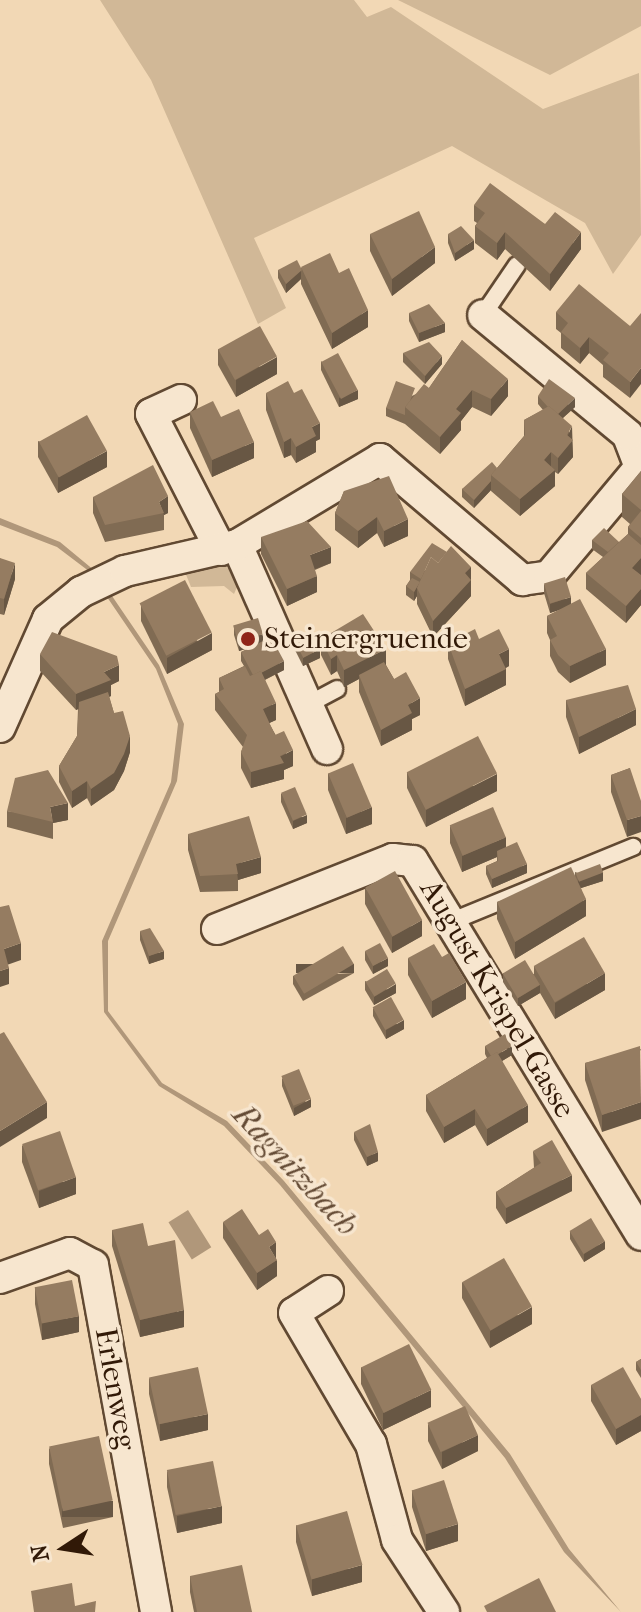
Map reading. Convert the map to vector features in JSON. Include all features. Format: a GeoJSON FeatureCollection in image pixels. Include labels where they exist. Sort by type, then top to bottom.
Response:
{"type":"FeatureCollection","features":[{"type":"Feature","properties":{"kind":"street"},"geometry":{"type":"LineString","coordinates":[[0,727],[48,619],[81,592],[125,571],[229,548],[380,459],[459,536],[522,580],[549,576],[640,467],[628,435],[483,315]]}},
{"type":"Feature","properties":{"kind":"street"},"geometry":{"type":"LineString","coordinates":[[181,400],[151,414],[229,548],[327,749]]}},
{"type":"Feature","properties":{"kind":"street","name":"August Krispel-Gasse"},"geometry":{"type":"LineString","coordinates":[[217,929],[405,857],[450,922],[638,1220]]}},
{"type":"Feature","properties":{"kind":"street","name":"Erlenweg"},"geometry":{"type":"LineString","coordinates":[[0,1278],[70,1253],[93,1265],[156,1612]]}},
{"type":"Feature","properties":{"kind":"street"},"geometry":{"type":"LineString","coordinates":[[328,1291],[294,1313],[371,1444],[397,1540],[444,1612]]}},
{"type":"Feature","properties":{"kind":"lane"},"geometry":{"type":"LineString","coordinates":[[483,315],[517,265]]}},
{"type":"Feature","properties":{"kind":"lane"},"geometry":{"type":"LineString","coordinates":[[307,705],[337,689]]}},
{"type":"Feature","properties":{"kind":"lane"},"geometry":{"type":"LineString","coordinates":[[450,922],[633,847]]}},
{"type":"Feature","properties":{"kind":"shaded area"},"geometry":{"type":"Polygon","coordinates":[[[100,0],[354,0],[367,17],[391,7],[543,109],[639,73],[641,235],[613,274],[585,223],[452,146],[254,238],[286,308],[258,324],[151,80],[100,0]]]}},
{"type":"Feature","properties":{"kind":"shaded area"},"geometry":{"type":"Polygon","coordinates":[[[398,0],[641,0],[641,26],[550,75],[398,0]]]}},
{"type":"Feature","properties":{"kind":"shaded area","name":"Ragnitzbach"},"geometry":{"type":"Polygon","coordinates":[[[0,518],[60,542],[95,571],[159,665],[184,724],[177,781],[108,941],[108,1011],[162,1083],[227,1121],[284,1181],[510,1454],[569,1549],[621,1612],[564,1552],[505,1458],[280,1185],[224,1126],[159,1086],[104,1012],[102,941],[171,782],[178,724],[156,669],[90,572],[57,547],[0,525],[0,518]]]}},
{"type":"Feature","properties":{"kind":"shaded area"},"geometry":{"type":"Polygon","coordinates":[[[216,557],[240,580],[234,594],[224,586],[191,587],[185,572],[216,557]]]}},
{"type":"Feature","properties":{"kind":"shaded area"},"geometry":{"type":"Polygon","coordinates":[[[188,1210],[211,1247],[192,1260],[168,1222],[188,1210]]]}},
{"type":"Feature","properties":{"kind":"building"},"geometry":{"type":"Polygon","coordinates":[[[490,183],[545,224],[555,212],[581,232],[550,274],[505,232],[497,243],[475,226],[485,213],[474,205],[490,183]]]}},
{"type":"Feature","properties":{"kind":"building"},"geometry":{"type":"Polygon","coordinates":[[[419,211],[435,247],[392,279],[370,234],[419,211]]]}},
{"type":"Feature","properties":{"kind":"building"},"geometry":{"type":"Polygon","coordinates":[[[461,226],[474,240],[455,253],[448,234],[461,226]]]}},
{"type":"Feature","properties":{"kind":"building"},"geometry":{"type":"Polygon","coordinates":[[[330,253],[339,273],[349,268],[368,310],[332,333],[301,267],[330,253]]]}},
{"type":"Feature","properties":{"kind":"building"},"geometry":{"type":"Polygon","coordinates":[[[297,260],[302,270],[286,284],[278,270],[297,260]]]}},
{"type":"Feature","properties":{"kind":"building"},"geometry":{"type":"Polygon","coordinates":[[[579,284],[630,326],[641,313],[641,368],[630,382],[603,360],[609,353],[589,337],[580,348],[561,332],[568,323],[556,312],[579,284]]]}},
{"type":"Feature","properties":{"kind":"building"},"geometry":{"type":"Polygon","coordinates":[[[429,304],[445,323],[419,333],[409,313],[429,304]]]}},
{"type":"Feature","properties":{"kind":"building"},"geometry":{"type":"Polygon","coordinates":[[[260,326],[277,357],[235,380],[218,349],[260,326]]]}},
{"type":"Feature","properties":{"kind":"building"},"geometry":{"type":"Polygon","coordinates":[[[462,340],[508,379],[491,399],[472,390],[456,409],[461,413],[440,437],[405,407],[424,384],[429,388],[462,340]]]}},
{"type":"Feature","properties":{"kind":"building"},"geometry":{"type":"Polygon","coordinates":[[[429,342],[442,356],[425,376],[403,353],[429,342]]]}},
{"type":"Feature","properties":{"kind":"building"},"geometry":{"type":"Polygon","coordinates":[[[338,353],[358,390],[341,399],[321,362],[338,353]]]}},
{"type":"Feature","properties":{"kind":"building"},"geometry":{"type":"Polygon","coordinates":[[[549,379],[575,398],[558,414],[538,396],[549,379]]]}},
{"type":"Feature","properties":{"kind":"building"},"geometry":{"type":"Polygon","coordinates":[[[288,381],[294,393],[302,389],[320,423],[312,427],[316,436],[296,447],[291,438],[284,442],[266,393],[288,381]]]}},
{"type":"Feature","properties":{"kind":"building"},"geometry":{"type":"Polygon","coordinates":[[[396,381],[415,388],[405,407],[405,415],[386,408],[396,381]]]}},
{"type":"Feature","properties":{"kind":"building"},"geometry":{"type":"Polygon","coordinates":[[[213,401],[221,417],[239,409],[254,442],[212,460],[190,412],[213,401]]]}},
{"type":"Feature","properties":{"kind":"building"},"geometry":{"type":"Polygon","coordinates":[[[549,406],[572,426],[567,435],[573,440],[558,458],[551,452],[544,460],[555,470],[520,499],[491,475],[525,435],[524,420],[549,406]]]}},
{"type":"Feature","properties":{"kind":"building"},"geometry":{"type":"Polygon","coordinates":[[[87,415],[107,451],[59,478],[39,442],[87,415]]]}},
{"type":"Feature","properties":{"kind":"building"},"geometry":{"type":"Polygon","coordinates":[[[492,462],[497,468],[491,475],[491,481],[474,500],[462,489],[492,462]]]}},
{"type":"Feature","properties":{"kind":"building"},"geometry":{"type":"Polygon","coordinates":[[[153,465],[168,496],[159,502],[164,513],[105,525],[93,497],[153,465]]]}},
{"type":"Feature","properties":{"kind":"building"},"geometry":{"type":"Polygon","coordinates":[[[641,471],[641,510],[622,494],[641,471]]]}},
{"type":"Feature","properties":{"kind":"building"},"geometry":{"type":"Polygon","coordinates":[[[389,476],[408,519],[384,531],[377,517],[358,531],[335,513],[344,491],[389,476]]]}},
{"type":"Feature","properties":{"kind":"building"},"geometry":{"type":"Polygon","coordinates":[[[641,511],[641,538],[628,527],[641,511]]]}},
{"type":"Feature","properties":{"kind":"building"},"geometry":{"type":"Polygon","coordinates":[[[307,521],[331,547],[310,555],[317,576],[287,589],[261,537],[307,521]]]}},
{"type":"Feature","properties":{"kind":"building"},"geometry":{"type":"Polygon","coordinates":[[[604,528],[619,542],[608,552],[592,540],[604,528]]]}},
{"type":"Feature","properties":{"kind":"building"},"geometry":{"type":"Polygon","coordinates":[[[628,534],[641,545],[641,558],[632,568],[641,575],[641,589],[626,606],[586,573],[628,534]]]}},
{"type":"Feature","properties":{"kind":"building"},"geometry":{"type":"Polygon","coordinates":[[[432,543],[447,552],[438,563],[431,557],[421,579],[410,572],[432,543]]]}},
{"type":"Feature","properties":{"kind":"building"},"geometry":{"type":"Polygon","coordinates":[[[451,546],[471,567],[465,573],[471,580],[433,621],[417,588],[431,557],[438,563],[451,546]]]}},
{"type":"Feature","properties":{"kind":"building"},"geometry":{"type":"Polygon","coordinates":[[[0,558],[15,563],[4,599],[0,598],[0,558]]]}},
{"type":"Feature","properties":{"kind":"building"},"geometry":{"type":"Polygon","coordinates":[[[565,577],[571,597],[550,604],[544,583],[565,577]]]}},
{"type":"Feature","properties":{"kind":"building"},"geometry":{"type":"Polygon","coordinates":[[[412,578],[420,582],[414,592],[406,586],[412,578]]]}},
{"type":"Feature","properties":{"kind":"building"},"geometry":{"type":"Polygon","coordinates":[[[185,580],[212,633],[166,656],[140,603],[185,580]]]}},
{"type":"Feature","properties":{"kind":"building"},"geometry":{"type":"Polygon","coordinates":[[[580,599],[606,649],[570,666],[558,655],[550,640],[557,636],[547,616],[580,599]]]}},
{"type":"Feature","properties":{"kind":"building"},"geometry":{"type":"Polygon","coordinates":[[[363,614],[386,649],[344,670],[337,655],[331,659],[321,639],[363,614]]]}},
{"type":"Feature","properties":{"kind":"building"},"geometry":{"type":"Polygon","coordinates":[[[258,618],[263,634],[238,642],[233,626],[258,618]]]}},
{"type":"Feature","properties":{"kind":"building"},"geometry":{"type":"Polygon","coordinates":[[[475,629],[479,639],[499,629],[509,649],[499,654],[506,669],[465,689],[448,643],[475,629]]]}},
{"type":"Feature","properties":{"kind":"building"},"geometry":{"type":"Polygon","coordinates":[[[52,632],[117,656],[119,665],[104,672],[111,680],[76,694],[40,654],[52,632]]]}},
{"type":"Feature","properties":{"kind":"building"},"geometry":{"type":"Polygon","coordinates":[[[312,633],[320,649],[303,658],[295,642],[312,633]]]}},
{"type":"Feature","properties":{"kind":"building"},"geometry":{"type":"Polygon","coordinates":[[[271,637],[284,661],[253,675],[241,652],[271,637]]]}},
{"type":"Feature","properties":{"kind":"building"},"geometry":{"type":"Polygon","coordinates":[[[384,662],[394,679],[406,672],[420,698],[408,705],[412,713],[381,730],[359,675],[384,662]]]}},
{"type":"Feature","properties":{"kind":"building"},"geometry":{"type":"Polygon","coordinates":[[[245,666],[250,676],[261,671],[276,703],[263,709],[275,735],[284,731],[293,750],[280,756],[284,763],[251,772],[241,752],[247,735],[215,694],[224,689],[219,678],[245,666]]]}},
{"type":"Feature","properties":{"kind":"building"},"geometry":{"type":"Polygon","coordinates":[[[628,685],[636,709],[579,737],[566,700],[628,685]]]}},
{"type":"Feature","properties":{"kind":"building"},"geometry":{"type":"Polygon","coordinates":[[[108,692],[114,713],[123,711],[130,736],[124,754],[114,773],[91,789],[87,781],[72,791],[59,766],[77,736],[79,702],[108,692]]]}},
{"type":"Feature","properties":{"kind":"building"},"geometry":{"type":"Polygon","coordinates":[[[478,736],[497,773],[426,810],[407,772],[478,736]]]}},
{"type":"Feature","properties":{"kind":"building"},"geometry":{"type":"Polygon","coordinates":[[[353,763],[372,807],[347,818],[328,774],[353,763]]]}},
{"type":"Feature","properties":{"kind":"building"},"geometry":{"type":"Polygon","coordinates":[[[630,768],[641,801],[641,816],[627,820],[611,775],[630,768]]]}},
{"type":"Feature","properties":{"kind":"building"},"geometry":{"type":"Polygon","coordinates":[[[48,770],[68,803],[50,807],[53,822],[7,811],[15,778],[48,770]]]}},
{"type":"Feature","properties":{"kind":"building"},"geometry":{"type":"Polygon","coordinates":[[[295,787],[307,815],[293,820],[281,793],[295,787]]]}},
{"type":"Feature","properties":{"kind":"building"},"geometry":{"type":"Polygon","coordinates":[[[493,807],[506,837],[463,856],[450,825],[493,807]]]}},
{"type":"Feature","properties":{"kind":"building"},"geometry":{"type":"Polygon","coordinates":[[[249,816],[261,857],[236,864],[238,874],[200,876],[188,834],[249,816]]]}},
{"type":"Feature","properties":{"kind":"building"},"geometry":{"type":"Polygon","coordinates":[[[517,842],[527,864],[492,879],[486,866],[498,861],[497,851],[517,842]]]}},
{"type":"Feature","properties":{"kind":"building"},"geometry":{"type":"Polygon","coordinates":[[[600,864],[603,872],[579,882],[576,873],[600,864]]]}},
{"type":"Feature","properties":{"kind":"building"},"geometry":{"type":"Polygon","coordinates":[[[571,867],[586,899],[515,942],[497,902],[571,867]]]}},
{"type":"Feature","properties":{"kind":"building"},"geometry":{"type":"Polygon","coordinates":[[[395,871],[422,920],[392,936],[365,887],[395,871]]]}},
{"type":"Feature","properties":{"kind":"building"},"geometry":{"type":"Polygon","coordinates":[[[9,905],[21,943],[4,949],[9,968],[0,971],[0,907],[9,905]]]}},
{"type":"Feature","properties":{"kind":"building"},"geometry":{"type":"Polygon","coordinates":[[[150,928],[164,951],[149,956],[140,931],[150,928]]]}},
{"type":"Feature","properties":{"kind":"building"},"geometry":{"type":"Polygon","coordinates":[[[584,937],[605,973],[555,1002],[534,966],[584,937]]]}},
{"type":"Feature","properties":{"kind":"building"},"geometry":{"type":"Polygon","coordinates":[[[380,943],[388,958],[373,966],[365,951],[380,943]]]}},
{"type":"Feature","properties":{"kind":"building"},"geometry":{"type":"Polygon","coordinates":[[[434,944],[442,957],[449,953],[466,982],[432,1001],[408,958],[434,944]]]}},
{"type":"Feature","properties":{"kind":"building"},"geometry":{"type":"Polygon","coordinates":[[[343,946],[354,964],[304,994],[293,976],[343,946]]]}},
{"type":"Feature","properties":{"kind":"building"},"geometry":{"type":"Polygon","coordinates":[[[525,960],[540,985],[518,998],[503,973],[525,960]]]}},
{"type":"Feature","properties":{"kind":"building"},"geometry":{"type":"Polygon","coordinates":[[[387,969],[396,984],[374,996],[366,982],[387,969]]]}},
{"type":"Feature","properties":{"kind":"building"},"geometry":{"type":"Polygon","coordinates":[[[391,997],[404,1020],[385,1030],[373,1007],[391,997]]]}},
{"type":"Feature","properties":{"kind":"building"},"geometry":{"type":"Polygon","coordinates":[[[4,1032],[47,1102],[0,1131],[0,1034],[4,1032]]]}},
{"type":"Feature","properties":{"kind":"building"},"geometry":{"type":"Polygon","coordinates":[[[505,1034],[512,1046],[491,1056],[485,1046],[505,1034]]]}},
{"type":"Feature","properties":{"kind":"building"},"geometry":{"type":"Polygon","coordinates":[[[640,1046],[641,1102],[602,1115],[585,1063],[640,1046]]]}},
{"type":"Feature","properties":{"kind":"building"},"geometry":{"type":"Polygon","coordinates":[[[497,1052],[528,1105],[487,1129],[475,1109],[444,1127],[426,1095],[497,1052]]]}},
{"type":"Feature","properties":{"kind":"building"},"geometry":{"type":"Polygon","coordinates":[[[299,1069],[311,1099],[293,1106],[281,1076],[299,1069]]]}},
{"type":"Feature","properties":{"kind":"building"},"geometry":{"type":"Polygon","coordinates":[[[370,1124],[378,1152],[367,1157],[354,1132],[370,1124]]]}},
{"type":"Feature","properties":{"kind":"building"},"geometry":{"type":"Polygon","coordinates":[[[60,1131],[76,1177],[38,1190],[22,1144],[60,1131]]]}},
{"type":"Feature","properties":{"kind":"building"},"geometry":{"type":"Polygon","coordinates":[[[552,1140],[572,1175],[506,1208],[496,1192],[541,1163],[533,1151],[552,1140]]]}},
{"type":"Feature","properties":{"kind":"building"},"geometry":{"type":"Polygon","coordinates":[[[242,1209],[259,1235],[268,1229],[276,1242],[269,1247],[277,1260],[257,1273],[223,1222],[242,1209]]]}},
{"type":"Feature","properties":{"kind":"building"},"geometry":{"type":"Polygon","coordinates":[[[591,1218],[605,1241],[583,1254],[570,1231],[591,1218]]]}},
{"type":"Feature","properties":{"kind":"building"},"geometry":{"type":"Polygon","coordinates":[[[143,1223],[148,1246],[175,1240],[184,1310],[140,1320],[112,1230],[143,1223]]]}},
{"type":"Feature","properties":{"kind":"building"},"geometry":{"type":"Polygon","coordinates":[[[504,1258],[532,1306],[490,1330],[462,1282],[504,1258]]]}},
{"type":"Feature","properties":{"kind":"building"},"geometry":{"type":"Polygon","coordinates":[[[72,1280],[79,1316],[42,1324],[35,1287],[72,1280]]]}},
{"type":"Feature","properties":{"kind":"building"},"geometry":{"type":"Polygon","coordinates":[[[409,1344],[431,1390],[384,1413],[361,1367],[409,1344]]]}},
{"type":"Feature","properties":{"kind":"building"},"geometry":{"type":"Polygon","coordinates":[[[198,1367],[208,1414],[159,1424],[149,1377],[198,1367]]]}},
{"type":"Feature","properties":{"kind":"building"},"geometry":{"type":"Polygon","coordinates":[[[623,1367],[641,1399],[641,1415],[616,1429],[591,1385],[623,1367]]]}},
{"type":"Feature","properties":{"kind":"building"},"geometry":{"type":"Polygon","coordinates":[[[465,1406],[478,1435],[441,1452],[428,1423],[465,1406]]]}},
{"type":"Feature","properties":{"kind":"building"},"geometry":{"type":"Polygon","coordinates":[[[99,1436],[113,1501],[63,1511],[49,1447],[99,1436]]]}},
{"type":"Feature","properties":{"kind":"building"},"geometry":{"type":"Polygon","coordinates":[[[213,1461],[222,1506],[176,1515],[167,1470],[213,1461]]]}},
{"type":"Feature","properties":{"kind":"building"},"geometry":{"type":"Polygon","coordinates":[[[444,1480],[458,1524],[426,1534],[412,1491],[444,1480]]]}},
{"type":"Feature","properties":{"kind":"building"},"geometry":{"type":"Polygon","coordinates":[[[347,1511],[362,1565],[311,1579],[296,1526],[347,1511]]]}},
{"type":"Feature","properties":{"kind":"building"},"geometry":{"type":"Polygon","coordinates":[[[242,1565],[252,1612],[197,1612],[190,1576],[242,1565]]]}},
{"type":"Feature","properties":{"kind":"building"},"geometry":{"type":"Polygon","coordinates":[[[539,1578],[556,1612],[487,1612],[484,1606],[539,1578]]]}},
{"type":"Feature","properties":{"kind":"building"},"geometry":{"type":"Polygon","coordinates":[[[72,1583],[75,1606],[96,1601],[95,1612],[34,1612],[31,1591],[72,1583]]]}},
{"type":"Feature","properties":{"kind":"place","name":"Steinergruende"},"geometry":{"type":"Point","coordinates":[248,639]}}]}
